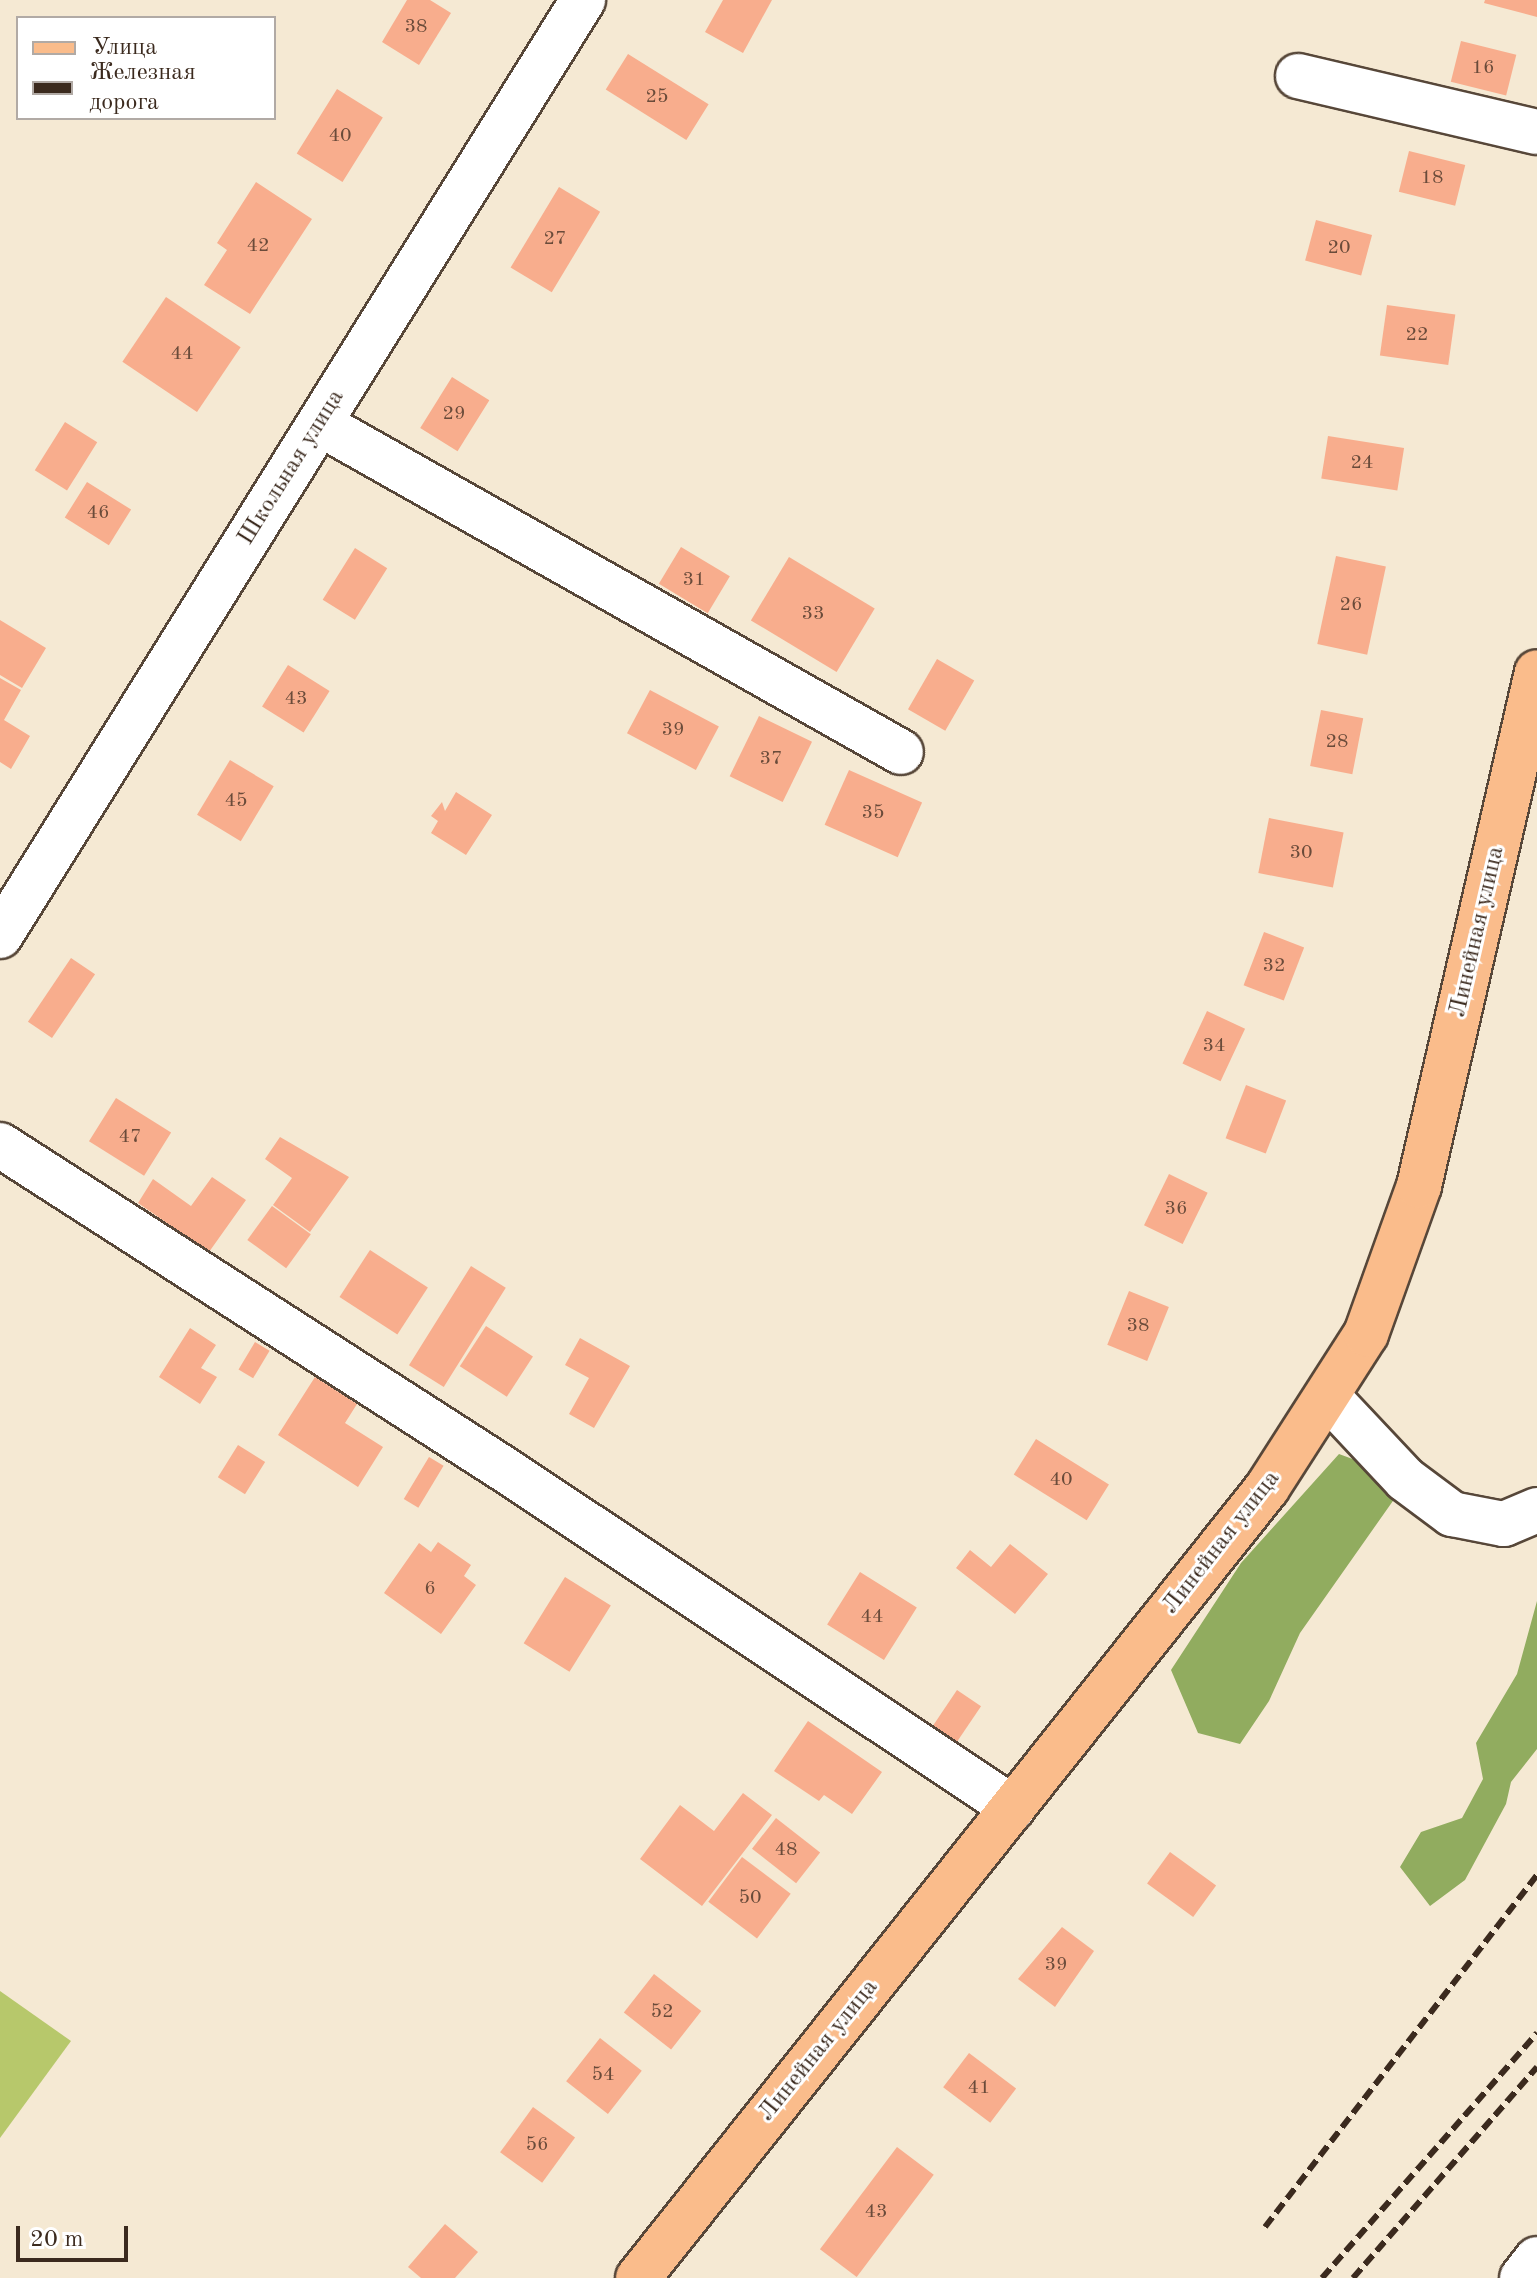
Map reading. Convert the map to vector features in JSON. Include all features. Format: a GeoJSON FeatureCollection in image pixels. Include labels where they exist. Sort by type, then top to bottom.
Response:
{"type":"FeatureCollection","features":[{"type":"Feature","properties":{"kind":"main road","name":"Линейная улица"},"geometry":{"type":"LineString","coordinates":[[638,2278],[1267,1488],[1329,1398],[1366,1334],[1419,1186],[1537,672]]}},
{"type":"Feature","properties":{"kind":"street","name":"Школьная улица"},"geometry":{"type":"LineString","coordinates":[[0,936],[583,0]]}},
{"type":"Feature","properties":{"kind":"street"},"geometry":{"type":"LineString","coordinates":[[1298,76],[1537,132]]}},
{"type":"Feature","properties":{"kind":"street"},"geometry":{"type":"LineString","coordinates":[[320,424],[901,752]]}},
{"type":"Feature","properties":{"kind":"street"},"geometry":{"type":"LineString","coordinates":[[0,1145],[507,1471],[1013,1808]]}},
{"type":"Feature","properties":{"kind":"street"},"geometry":{"type":"LineString","coordinates":[[1329,1398],[1405,1479],[1452,1514],[1504,1524],[1537,1510]]}},
{"type":"Feature","properties":{"kind":"street"},"geometry":{"type":"LineString","coordinates":[[1522,2278],[1537,2259]]}},
{"type":"Feature","properties":{"kind":"green space"},"geometry":{"type":"Polygon","coordinates":[[[1339,1454],[1377,1468],[1395,1498],[1300,1633],[1269,1701],[1240,1744],[1198,1733],[1171,1670],[1241,1563],[1339,1454]]]}},
{"type":"Feature","properties":{"kind":"green space"},"geometry":{"type":"Polygon","coordinates":[[[1537,1601],[1537,1749],[1511,1782],[1506,1804],[1465,1880],[1430,1906],[1400,1867],[1421,1832],[1462,1818],[1483,1779],[1476,1743],[1517,1674],[1537,1601]]]}},
{"type":"Feature","properties":{"kind":"green space"},"geometry":{"type":"Polygon","coordinates":[[[0,1991],[71,2041],[0,2138],[0,1991]]]}},
{"type":"Feature","properties":{"kind":"building"},"geometry":{"type":"Polygon","coordinates":[[[407,0],[430,0],[451,13],[419,65],[382,42],[407,0]]]}},
{"type":"Feature","properties":{"kind":"building"},"geometry":{"type":"Polygon","coordinates":[[[723,0],[772,0],[743,53],[705,32],[723,0]]]}},
{"type":"Feature","properties":{"kind":"building"},"geometry":{"type":"Polygon","coordinates":[[[1485,0],[1537,0],[1537,17],[1484,3],[1485,0]]]}},
{"type":"Feature","properties":{"kind":"building"},"geometry":{"type":"Polygon","coordinates":[[[1461,41],[1516,55],[1506,96],[1451,82],[1461,41]]]}},
{"type":"Feature","properties":{"kind":"building"},"geometry":{"type":"Polygon","coordinates":[[[628,54],[709,104],[686,140],[606,90],[628,54]]]}},
{"type":"Feature","properties":{"kind":"building"},"geometry":{"type":"Polygon","coordinates":[[[337,89],[383,118],[343,182],[297,153],[337,89]]]}},
{"type":"Feature","properties":{"kind":"building"},"geometry":{"type":"Polygon","coordinates":[[[1409,151],[1465,165],[1455,206],[1399,192],[1409,151]]]}},
{"type":"Feature","properties":{"kind":"building"},"geometry":{"type":"Polygon","coordinates":[[[256,182],[312,219],[250,314],[204,285],[227,250],[217,243],[256,182]]]}},
{"type":"Feature","properties":{"kind":"building"},"geometry":{"type":"Polygon","coordinates":[[[559,187],[600,212],[552,292],[511,268],[559,187]]]}},
{"type":"Feature","properties":{"kind":"building"},"geometry":{"type":"Polygon","coordinates":[[[1316,220],[1372,235],[1361,276],[1305,261],[1316,220]]]}},
{"type":"Feature","properties":{"kind":"building"},"geometry":{"type":"Polygon","coordinates":[[[166,297],[241,347],[197,412],[122,362],[166,297]]]}},
{"type":"Feature","properties":{"kind":"building"},"geometry":{"type":"Polygon","coordinates":[[[1387,305],[1455,315],[1448,365],[1380,356],[1387,305]]]}},
{"type":"Feature","properties":{"kind":"building"},"geometry":{"type":"Polygon","coordinates":[[[452,377],[489,400],[458,451],[420,428],[452,377]]]}},
{"type":"Feature","properties":{"kind":"building"},"geometry":{"type":"Polygon","coordinates":[[[65,422],[97,442],[67,490],[35,470],[65,422]]]}},
{"type":"Feature","properties":{"kind":"building"},"geometry":{"type":"Polygon","coordinates":[[[1328,436],[1404,448],[1397,491],[1321,478],[1328,436]]]}},
{"type":"Feature","properties":{"kind":"building"},"geometry":{"type":"Polygon","coordinates":[[[87,482],[131,510],[109,545],[65,518],[87,482]]]}},
{"type":"Feature","properties":{"kind":"building"},"geometry":{"type":"Polygon","coordinates":[[[681,547],[730,576],[708,613],[659,584],[681,547]]]}},
{"type":"Feature","properties":{"kind":"building"},"geometry":{"type":"Polygon","coordinates":[[[355,548],[387,568],[355,620],[323,600],[355,548]]]}},
{"type":"Feature","properties":{"kind":"building"},"geometry":{"type":"Polygon","coordinates":[[[1336,556],[1386,567],[1367,655],[1317,644],[1336,556]]]}},
{"type":"Feature","properties":{"kind":"building"},"geometry":{"type":"Polygon","coordinates":[[[789,557],[875,609],[837,672],[751,620],[789,557]]]}},
{"type":"Feature","properties":{"kind":"building"},"geometry":{"type":"Polygon","coordinates":[[[0,620],[46,648],[22,688],[0,675],[0,620]]]}},
{"type":"Feature","properties":{"kind":"building"},"geometry":{"type":"Polygon","coordinates":[[[937,659],[974,680],[945,731],[908,709],[937,659]]]}},
{"type":"Feature","properties":{"kind":"building"},"geometry":{"type":"Polygon","coordinates":[[[288,665],[330,691],[304,733],[262,707],[288,665]]]}},
{"type":"Feature","properties":{"kind":"building"},"geometry":{"type":"Polygon","coordinates":[[[0,678],[21,690],[4,720],[30,736],[11,769],[0,762],[0,678]]]}},
{"type":"Feature","properties":{"kind":"building"},"geometry":{"type":"Polygon","coordinates":[[[650,690],[719,727],[696,770],[627,733],[650,690]]]}},
{"type":"Feature","properties":{"kind":"building"},"geometry":{"type":"Polygon","coordinates":[[[1321,710],[1363,718],[1352,774],[1310,766],[1321,710]]]}},
{"type":"Feature","properties":{"kind":"building"},"geometry":{"type":"Polygon","coordinates":[[[759,716],[812,742],[783,802],[730,776],[759,716]]]}},
{"type":"Feature","properties":{"kind":"building"},"geometry":{"type":"Polygon","coordinates":[[[230,760],[274,786],[241,841],[197,815],[230,760]]]}},
{"type":"Feature","properties":{"kind":"building"},"geometry":{"type":"Polygon","coordinates":[[[849,770],[922,803],[898,857],[825,825],[849,770]]]}},
{"type":"Feature","properties":{"kind":"building"},"geometry":{"type":"Polygon","coordinates":[[[456,792],[492,815],[466,855],[431,833],[438,821],[431,816],[442,802],[445,811],[456,792]]]}},
{"type":"Feature","properties":{"kind":"building"},"geometry":{"type":"Polygon","coordinates":[[[1269,818],[1344,833],[1333,887],[1258,873],[1269,818]]]}},
{"type":"Feature","properties":{"kind":"building"},"geometry":{"type":"Polygon","coordinates":[[[1264,932],[1304,947],[1284,1001],[1244,985],[1264,932]]]}},
{"type":"Feature","properties":{"kind":"building"},"geometry":{"type":"Polygon","coordinates":[[[71,958],[95,974],[52,1038],[28,1022],[71,958]]]}},
{"type":"Feature","properties":{"kind":"building"},"geometry":{"type":"Polygon","coordinates":[[[1207,1011],[1245,1029],[1221,1081],[1182,1064],[1207,1011]]]}},
{"type":"Feature","properties":{"kind":"building"},"geometry":{"type":"Polygon","coordinates":[[[1246,1085],[1286,1100],[1266,1154],[1226,1138],[1246,1085]]]}},
{"type":"Feature","properties":{"kind":"building"},"geometry":{"type":"Polygon","coordinates":[[[116,1098],[171,1132],[144,1176],[89,1141],[116,1098]]]}},
{"type":"Feature","properties":{"kind":"building"},"geometry":{"type":"Polygon","coordinates":[[[280,1137],[349,1177],[310,1232],[273,1205],[292,1178],[265,1159],[280,1137]]]}},
{"type":"Feature","properties":{"kind":"building"},"geometry":{"type":"Polygon","coordinates":[[[1169,1174],[1208,1193],[1183,1244],[1144,1225],[1169,1174]]]}},
{"type":"Feature","properties":{"kind":"building"},"geometry":{"type":"Polygon","coordinates":[[[212,1177],[246,1200],[209,1252],[138,1203],[153,1179],[191,1206],[212,1177]]]}},
{"type":"Feature","properties":{"kind":"building"},"geometry":{"type":"Polygon","coordinates":[[[272,1206],[311,1234],[286,1268],[247,1240],[272,1206]]]}},
{"type":"Feature","properties":{"kind":"building"},"geometry":{"type":"Polygon","coordinates":[[[370,1250],[428,1288],[397,1335],[340,1297],[370,1250]]]}},
{"type":"Feature","properties":{"kind":"building"},"geometry":{"type":"Polygon","coordinates":[[[471,1266],[506,1288],[444,1387],[409,1365],[471,1266]]]}},
{"type":"Feature","properties":{"kind":"building"},"geometry":{"type":"Polygon","coordinates":[[[1129,1291],[1169,1307],[1147,1361],[1107,1345],[1129,1291]]]}},
{"type":"Feature","properties":{"kind":"building"},"geometry":{"type":"Polygon","coordinates":[[[486,1326],[533,1356],[507,1397],[460,1366],[486,1326]]]}},
{"type":"Feature","properties":{"kind":"building"},"geometry":{"type":"Polygon","coordinates":[[[190,1328],[216,1345],[201,1368],[217,1377],[200,1404],[159,1377],[190,1328]]]}},
{"type":"Feature","properties":{"kind":"building"},"geometry":{"type":"Polygon","coordinates":[[[580,1338],[630,1366],[594,1428],[569,1414],[589,1378],[565,1365],[580,1338]]]}},
{"type":"Feature","properties":{"kind":"building"},"geometry":{"type":"Polygon","coordinates":[[[255,1342],[270,1351],[253,1378],[239,1369],[255,1342]]]}},
{"type":"Feature","properties":{"kind":"building"},"geometry":{"type":"Polygon","coordinates":[[[315,1377],[357,1404],[345,1423],[383,1447],[358,1487],[278,1435],[315,1377]]]}},
{"type":"Feature","properties":{"kind":"building"},"geometry":{"type":"Polygon","coordinates":[[[1036,1439],[1109,1485],[1087,1520],[1014,1475],[1036,1439]]]}},
{"type":"Feature","properties":{"kind":"building"},"geometry":{"type":"Polygon","coordinates":[[[238,1445],[265,1462],[245,1494],[218,1477],[238,1445]]]}},
{"type":"Feature","properties":{"kind":"building"},"geometry":{"type":"Polygon","coordinates":[[[429,1457],[444,1466],[418,1508],[404,1499],[429,1457]]]}},
{"type":"Feature","properties":{"kind":"building"},"geometry":{"type":"Polygon","coordinates":[[[438,1542],[471,1565],[464,1576],[476,1585],[441,1634],[384,1593],[419,1543],[431,1552],[438,1542]]]}},
{"type":"Feature","properties":{"kind":"building"},"geometry":{"type":"Polygon","coordinates":[[[1010,1544],[1048,1574],[1015,1614],[956,1568],[970,1550],[991,1567],[1010,1544]]]}},
{"type":"Feature","properties":{"kind":"building"},"geometry":{"type":"Polygon","coordinates":[[[860,1572],[917,1608],[884,1660],[827,1625],[860,1572]]]}},
{"type":"Feature","properties":{"kind":"building"},"geometry":{"type":"Polygon","coordinates":[[[565,1577],[611,1606],[569,1672],[524,1643],[565,1577]]]}},
{"type":"Feature","properties":{"kind":"building"},"geometry":{"type":"Polygon","coordinates":[[[957,1690],[981,1706],[955,1744],[931,1728],[957,1690]]]}},
{"type":"Feature","properties":{"kind":"building"},"geometry":{"type":"Polygon","coordinates":[[[808,1721],[882,1772],[852,1814],[824,1795],[819,1801],[774,1771],[808,1721]]]}},
{"type":"Feature","properties":{"kind":"building"},"geometry":{"type":"Polygon","coordinates":[[[743,1793],[772,1815],[702,1906],[640,1859],[680,1805],[714,1831],[743,1793]]]}},
{"type":"Feature","properties":{"kind":"building"},"geometry":{"type":"Polygon","coordinates":[[[776,1818],[820,1852],[796,1883],[752,1849],[776,1818]]]}},
{"type":"Feature","properties":{"kind":"building"},"geometry":{"type":"Polygon","coordinates":[[[1170,1852],[1216,1886],[1193,1917],[1147,1884],[1170,1852]]]}},
{"type":"Feature","properties":{"kind":"building"},"geometry":{"type":"Polygon","coordinates":[[[742,1857],[791,1894],[757,1938],[708,1902],[742,1857]]]}},
{"type":"Feature","properties":{"kind":"building"},"geometry":{"type":"Polygon","coordinates":[[[1062,1927],[1094,1951],[1055,2007],[1018,1979],[1062,1927]]]}},
{"type":"Feature","properties":{"kind":"building"},"geometry":{"type":"Polygon","coordinates":[[[654,1974],[701,2011],[671,2050],[624,2013],[654,1974]]]}},
{"type":"Feature","properties":{"kind":"building"},"geometry":{"type":"Polygon","coordinates":[[[600,2038],[642,2071],[608,2114],[566,2081],[600,2038]]]}},
{"type":"Feature","properties":{"kind":"building"},"geometry":{"type":"Polygon","coordinates":[[[969,2053],[1016,2089],[990,2123],[943,2087],[969,2053]]]}},
{"type":"Feature","properties":{"kind":"building"},"geometry":{"type":"Polygon","coordinates":[[[533,2107],[575,2138],[542,2183],[500,2152],[533,2107]]]}},
{"type":"Feature","properties":{"kind":"building"},"geometry":{"type":"Polygon","coordinates":[[[897,2147],[934,2175],[857,2277],[820,2249],[897,2147]]]}},
{"type":"Feature","properties":{"kind":"building"},"geometry":{"type":"Polygon","coordinates":[[[445,2224],[478,2252],[455,2278],[421,2278],[408,2267],[445,2224]]]}},
{"type":"Feature","properties":{"kind":"railway"},"geometry":{"type":"LineString","coordinates":[[1265,2227],[1537,1875]]}},
{"type":"Feature","properties":{"kind":"railway"},"geometry":{"type":"LineString","coordinates":[[1322,2278],[1537,2033]]}},
{"type":"Feature","properties":{"kind":"railway"},"geometry":{"type":"LineString","coordinates":[[1353,2278],[1537,2067]]}}]}
